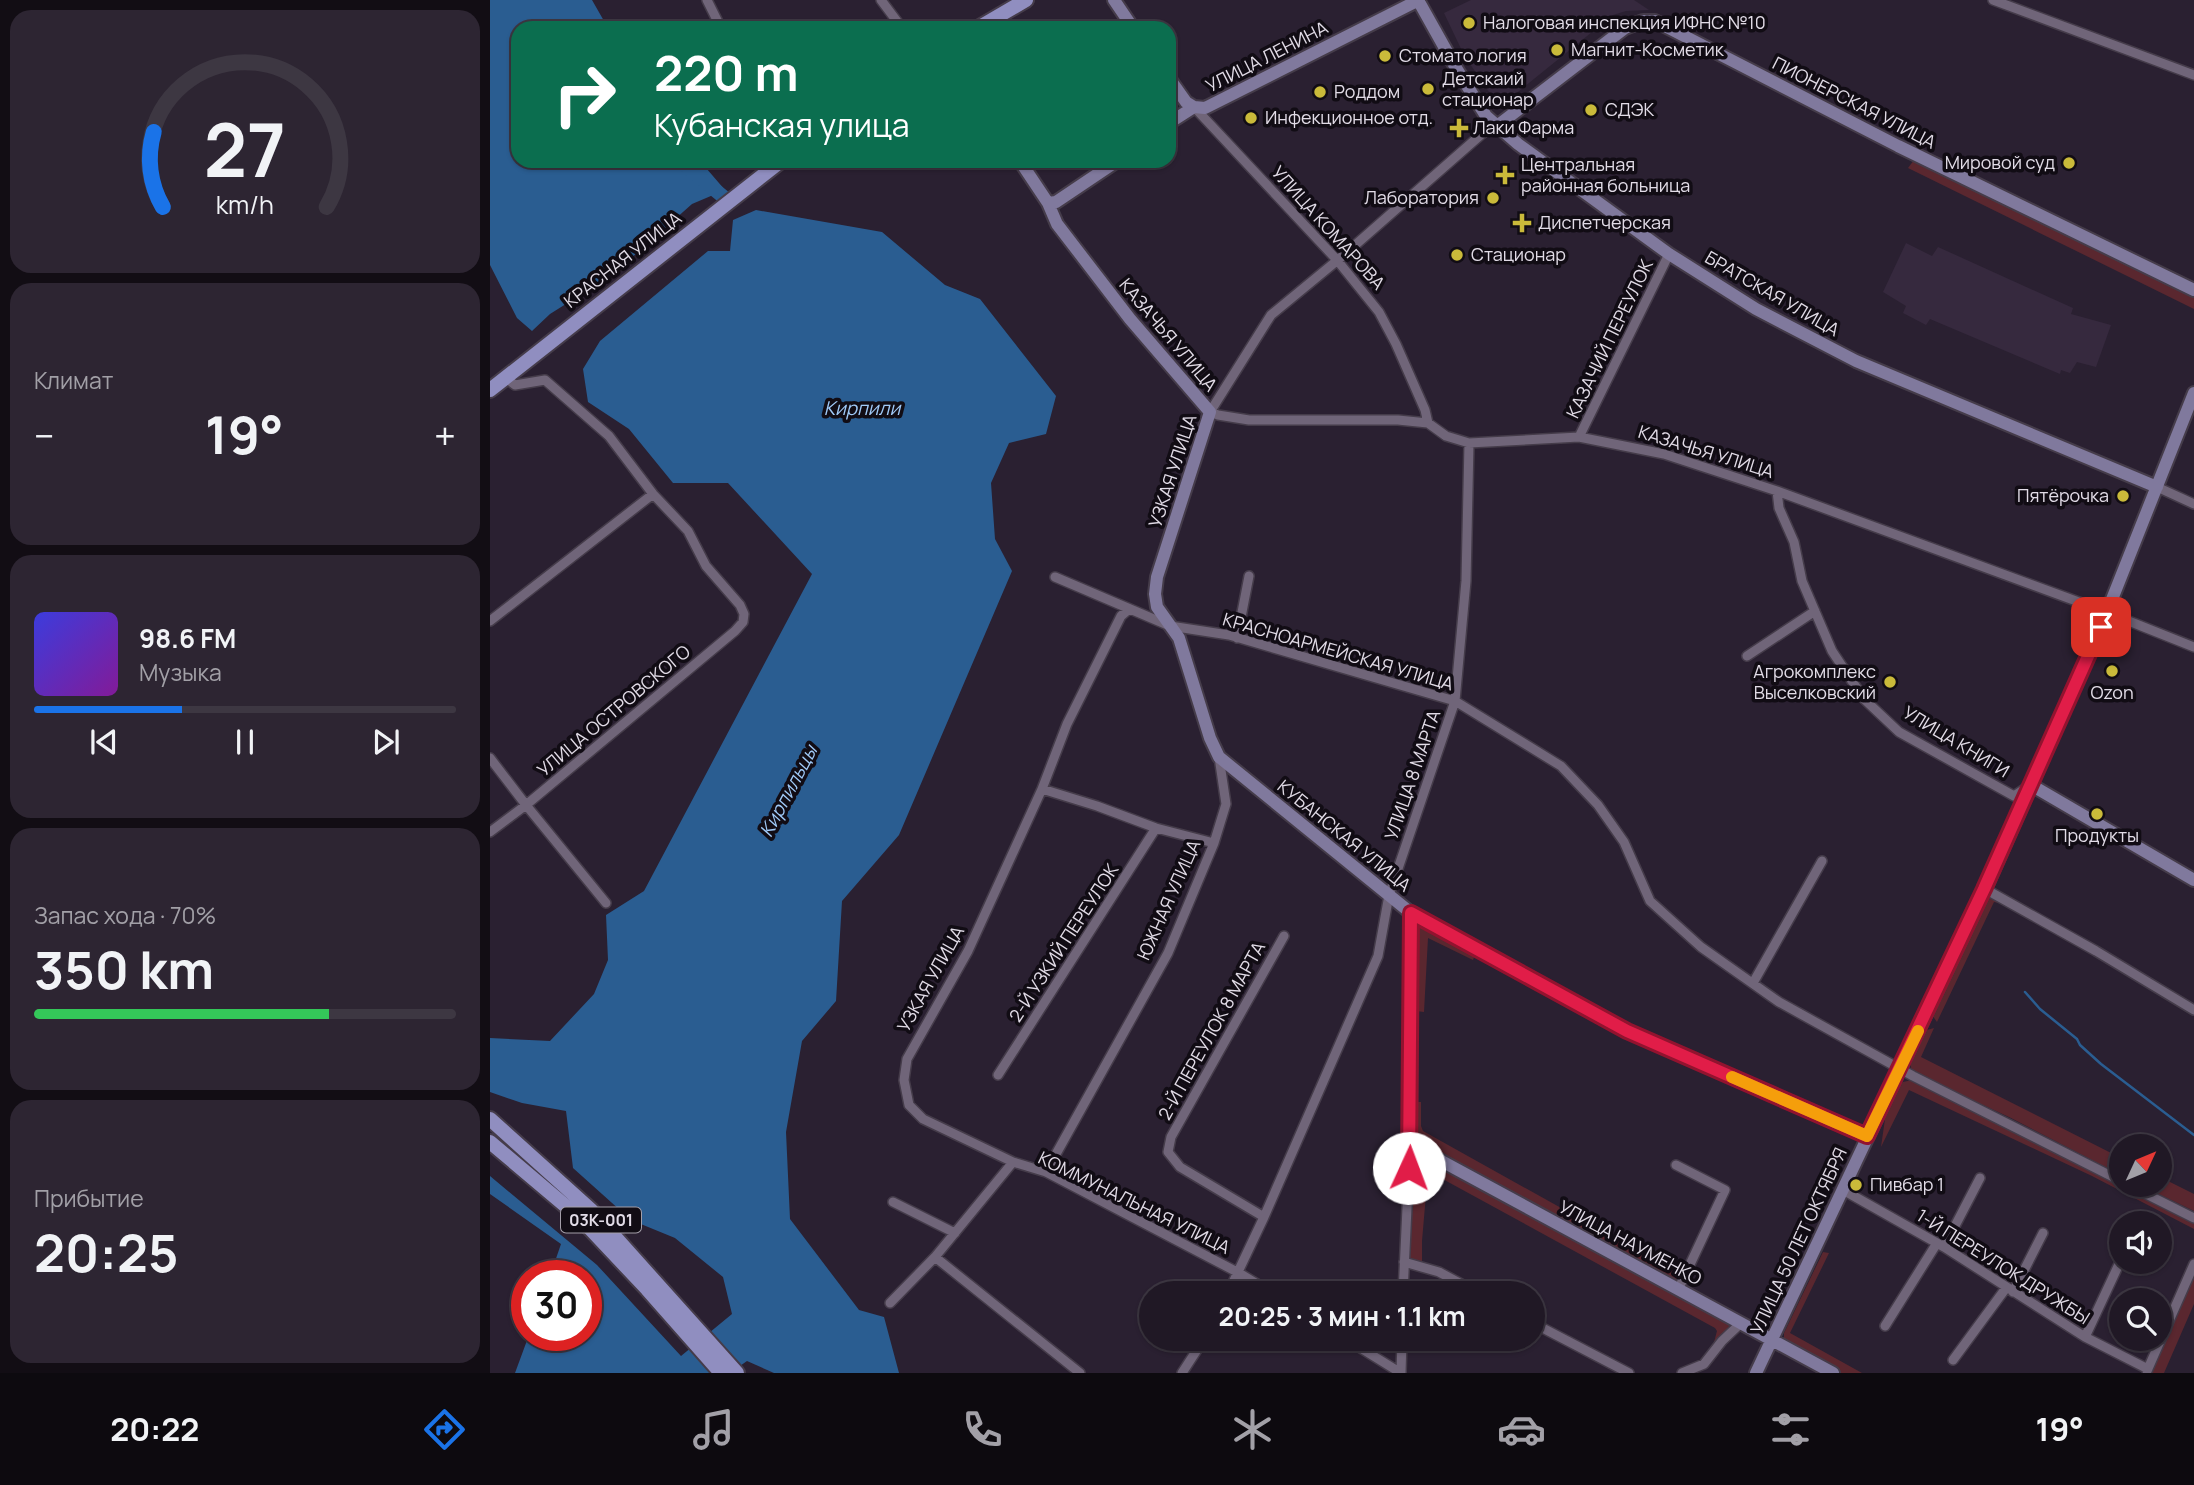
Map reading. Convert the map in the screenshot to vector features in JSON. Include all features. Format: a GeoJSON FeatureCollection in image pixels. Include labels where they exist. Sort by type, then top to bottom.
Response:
{"type":"FeatureCollection","features":[{"type":"Feature","properties":{"kind":"main road"},"geometry":{"type":"LineString","coordinates":[[990,21],[1026,0]]}},
{"type":"Feature","properties":{"kind":"main road"},"geometry":{"type":"LineString","coordinates":[[1114,0],[1128,21]]}},
{"type":"Feature","properties":{"kind":"main road","name":"УЛИЦА ЛЕНИНА"},"geometry":{"type":"LineString","coordinates":[[1176,119],[1194,107],[1206,108],[1418,0]]}},
{"type":"Feature","properties":{"kind":"main road","name":"БРАТСКАЯ УЛИЦА"},"geometry":{"type":"LineString","coordinates":[[1418,0],[1486,116],[1534,156],[1669,254],[1756,309],[1856,361],[2157,487]]}},
{"type":"Feature","properties":{"kind":"main road","name":"УЗКАЯ УЛИЦА"},"geometry":{"type":"LineString","coordinates":[[1497,126],[1625,28],[1649,21]]}},
{"type":"Feature","properties":{"kind":"main road","name":"ПИОНЕРСКАЯ УЛИЦА"},"geometry":{"type":"LineString","coordinates":[[1649,21],[1663,24],[1891,142],[2194,290]]}},
{"type":"Feature","properties":{"kind":"main road","name":"УЛИЦА КОМАРОВА"},"geometry":{"type":"LineString","coordinates":[[1176,88],[1186,102],[1194,107]]}},
{"type":"Feature","properties":{"kind":"main road","name":"КРАСНАЯ УЛИЦА"},"geometry":{"type":"LineString","coordinates":[[490,390],[772,168]]}},
{"type":"Feature","properties":{"kind":"main road","name":"КАЗАЧЬЯ УЛИЦА"},"geometry":{"type":"LineString","coordinates":[[1025,168],[1048,203],[1057,223],[1130,319],[1210,412]]}},
{"type":"Feature","properties":{"kind":"main road"},"geometry":{"type":"LineString","coordinates":[[1048,203],[1056,202],[1107,168]]}},
{"type":"Feature","properties":{"kind":"main road","name":"УЛИЦА 50 ЛЕТ ОКТЯБРЯ"},"geometry":{"type":"LineString","coordinates":[[1756,1373],[2031,785],[2106,612],[2194,393]]}},
{"type":"Feature","properties":{"kind":"main road","name":"УЗКАЯ УЛИЦА"},"geometry":{"type":"LineString","coordinates":[[1170,626],[1155,601],[1157,577],[1210,412]]}},
{"type":"Feature","properties":{"kind":"main road","name":"ЮЖНАЯ УЛИЦА"},"geometry":{"type":"LineString","coordinates":[[1170,626],[1179,638],[1210,738],[1219,757]]}},
{"type":"Feature","properties":{"kind":"main road","name":"КУБАНСКАЯ УЛИЦА"},"geometry":{"type":"LineString","coordinates":[[1219,757],[1411,913]]}},
{"type":"Feature","properties":{"kind":"main road","name":"УЛИЦА КНИГИ"},"geometry":{"type":"LineString","coordinates":[[2031,785],[2194,880]]}},
{"type":"Feature","properties":{"kind":"main road"},"geometry":{"type":"LineString","coordinates":[[1410,1144],[1411,913]]}},
{"type":"Feature","properties":{"kind":"main road","name":"03К-001"},"geometry":{"type":"LineString","coordinates":[[490,1119],[591,1210],[696,1335],[721,1373]]}},
{"type":"Feature","properties":{"kind":"main road","name":"03К-001"},"geometry":{"type":"LineString","coordinates":[[490,1142],[581,1219],[648,1289],[737,1373]]}},
{"type":"Feature","properties":{"kind":"main road","name":"УЛИЦА НАУМЕНКО"},"geometry":{"type":"LineString","coordinates":[[1410,1144],[1833,1373]]}},
{"type":"Feature","properties":{"kind":"street"},"geometry":{"type":"LineString","coordinates":[[707,0],[718,21]]}},
{"type":"Feature","properties":{"kind":"street"},"geometry":{"type":"LineString","coordinates":[[881,0],[897,21]]}},
{"type":"Feature","properties":{"kind":"street"},"geometry":{"type":"LineString","coordinates":[[1993,0],[2194,75]]}},
{"type":"Feature","properties":{"kind":"street","name":"УЛИЦА КОМАРОВА"},"geometry":{"type":"LineString","coordinates":[[1194,107],[1337,260],[1378,312],[1396,344],[1429,423]]}},
{"type":"Feature","properties":{"kind":"street","name":"УЗКАЯ УЛИЦА"},"geometry":{"type":"LineString","coordinates":[[1210,412],[1271,315],[1484,132],[1497,126]]}},
{"type":"Feature","properties":{"kind":"street","name":"КАЗАЧИЙ ПЕРЕУЛОК"},"geometry":{"type":"LineString","coordinates":[[1579,437],[1669,254]]}},
{"type":"Feature","properties":{"kind":"street"},"geometry":{"type":"LineString","coordinates":[[490,621],[653,494],[609,436],[545,380],[515,385],[506,378]]}},
{"type":"Feature","properties":{"kind":"street","name":"КАЗАЧЬЯ УЛИЦА"},"geometry":{"type":"LineString","coordinates":[[1210,412],[1249,420],[1398,420],[1429,423],[1446,436],[1469,443],[1579,437],[1664,454],[1777,491],[2194,647]]}},
{"type":"Feature","properties":{"kind":"street","name":"УЛИЦА 8 МАРТА"},"geometry":{"type":"LineString","coordinates":[[1235,1281],[1378,956],[1389,895],[1455,701],[1466,581],[1469,443]]}},
{"type":"Feature","properties":{"kind":"street","name":"БРАТСКАЯ УЛИЦА"},"geometry":{"type":"LineString","coordinates":[[2157,487],[2194,504]]}},
{"type":"Feature","properties":{"kind":"street","name":"УЛИЦА КНИГИ"},"geometry":{"type":"LineString","coordinates":[[1777,491],[1779,508],[1794,542],[1802,581],[1832,651],[1864,699],[1899,732],[2014,796],[2031,785]]}},
{"type":"Feature","properties":{"kind":"street","name":"УЛИЦА ОСТРОВСКОГО"},"geometry":{"type":"LineString","coordinates":[[490,832],[526,805],[743,622],[744,614],[740,605],[706,566],[688,531],[653,494]]}},
{"type":"Feature","properties":{"kind":"street"},"geometry":{"type":"LineString","coordinates":[[1237,638],[1249,576]]}},
{"type":"Feature","properties":{"kind":"street","name":"КРАСНОАРМЕЙСКАЯ УЛИЦА"},"geometry":{"type":"LineString","coordinates":[[1055,577],[1170,626],[1237,638],[1455,701],[1561,766],[1598,805],[1624,842],[1650,901],[1701,947],[1779,1002],[1900,1069],[2109,1175]]}},
{"type":"Feature","properties":{"kind":"street","name":"УЗКАЯ УЛИЦА"},"geometry":{"type":"LineString","coordinates":[[909,1105],[904,1080],[907,1059],[968,951],[1042,789],[1067,724],[1121,616],[1129,609]]}},
{"type":"Feature","properties":{"kind":"street"},"geometry":{"type":"LineString","coordinates":[[1746,656],[1815,611]]}},
{"type":"Feature","properties":{"kind":"street","name":"ЮЖНАЯ УЛИЦА"},"geometry":{"type":"LineString","coordinates":[[1046,1172],[1168,953],[1214,843],[1226,804],[1219,757]]}},
{"type":"Feature","properties":{"kind":"street"},"geometry":{"type":"LineString","coordinates":[[490,758],[606,903]]}},
{"type":"Feature","properties":{"kind":"street"},"geometry":{"type":"LineString","coordinates":[[1042,789],[1156,828],[1214,843]]}},
{"type":"Feature","properties":{"kind":"street","name":"2-Й УЗКИЙ ПЕРЕУЛОК"},"geometry":{"type":"LineString","coordinates":[[999,1075],[1156,828]]}},
{"type":"Feature","properties":{"kind":"street"},"geometry":{"type":"LineString","coordinates":[[1753,983],[1822,861]]}},
{"type":"Feature","properties":{"kind":"street"},"geometry":{"type":"LineString","coordinates":[[1984,889],[2096,951],[2194,1010]]}},
{"type":"Feature","properties":{"kind":"street","name":"КУБАНСКАЯ УЛИЦА"},"geometry":{"type":"LineString","coordinates":[[1411,913],[1627,1031],[1867,1136]]}},
{"type":"Feature","properties":{"kind":"street","name":"2-Й ПЕРЕУЛОК 8 МАРТА"},"geometry":{"type":"LineString","coordinates":[[1264,1217],[1180,1167],[1168,1152],[1171,1137],[1284,936]]}},
{"type":"Feature","properties":{"kind":"street","name":"КОММУНАЛЬНАЯ УЛИЦА"},"geometry":{"type":"LineString","coordinates":[[909,1105],[923,1119],[1013,1162],[1046,1172],[1252,1281]]}},
{"type":"Feature","properties":{"kind":"street"},"geometry":{"type":"LineString","coordinates":[[1403,1281],[1410,1144]]}},
{"type":"Feature","properties":{"kind":"street"},"geometry":{"type":"LineString","coordinates":[[890,1303],[955,1233],[1013,1162]]}},
{"type":"Feature","properties":{"kind":"street"},"geometry":{"type":"LineString","coordinates":[[1676,1165],[1725,1190],[1678,1290]]}},
{"type":"Feature","properties":{"kind":"street"},"geometry":{"type":"LineString","coordinates":[[1885,1326],[1940,1245],[1980,1178]]}},
{"type":"Feature","properties":{"kind":"street","name":"1-Й ПЕРЕУЛОК ДРУЖБЫ"},"geometry":{"type":"LineString","coordinates":[[1843,1190],[1940,1245],[2085,1337],[2147,1371]]}},
{"type":"Feature","properties":{"kind":"street"},"geometry":{"type":"LineString","coordinates":[[2152,1197],[2194,1218]]}},
{"type":"Feature","properties":{"kind":"street"},"geometry":{"type":"LineString","coordinates":[[893,1202],[955,1233]]}},
{"type":"Feature","properties":{"kind":"street"},"geometry":{"type":"LineString","coordinates":[[1953,1360],[2009,1290],[2043,1233]]}},
{"type":"Feature","properties":{"kind":"street"},"geometry":{"type":"LineString","coordinates":[[934,1257],[1080,1373]]}},
{"type":"Feature","properties":{"kind":"street"},"geometry":{"type":"LineString","coordinates":[[1404,1262],[1438,1272],[1455,1281]]}},
{"type":"Feature","properties":{"kind":"street"},"geometry":{"type":"LineString","coordinates":[[2147,1371],[2194,1264]]}},
{"type":"Feature","properties":{"kind":"street"},"geometry":{"type":"LineString","coordinates":[[2085,1337],[2114,1274]]}},
{"type":"Feature","properties":{"kind":"street"},"geometry":{"type":"LineString","coordinates":[[1682,1373],[1704,1364],[1741,1323]]}},
{"type":"Feature","properties":{"kind":"street"},"geometry":{"type":"LineString","coordinates":[[1545,1329],[1629,1373]]}},
{"type":"Feature","properties":{"kind":"street"},"geometry":{"type":"LineString","coordinates":[[1182,1373],[1196,1351]]}},
{"type":"Feature","properties":{"kind":"street"},"geometry":{"type":"LineString","coordinates":[[1365,1351],[1401,1373]]}},
{"type":"Feature","properties":{"kind":"street"},"geometry":{"type":"LineString","coordinates":[[1401,1373],[1402,1351]]}},
{"type":"Feature","properties":{"kind":"shaded area"},"geometry":{"type":"Polygon","coordinates":[[[1471,0],[1634,0],[1649,10],[1626,11],[1613,15],[1503,104],[1491,95],[1464,55],[1444,13],[1471,0]]]}},
{"type":"Feature","properties":{"kind":"shaded area"},"geometry":{"type":"Polygon","coordinates":[[[1914,160],[2194,295],[2194,309],[1908,168],[1914,160]]]}},
{"type":"Feature","properties":{"kind":"shaded area"},"geometry":{"type":"Polygon","coordinates":[[[1906,243],[1932,256],[1938,247],[2073,308],[2071,314],[2111,325],[2096,367],[2077,362],[2070,373],[2061,370],[2060,374],[1930,319],[1926,325],[1903,313],[1906,306],[1883,292],[1906,243]]]}},
{"type":"Feature","properties":{"kind":"shaded area"},"geometry":{"type":"Polygon","coordinates":[[[1990,895],[2004,904],[1994,902],[1937,1022],[1933,1012],[1990,895]]]}},
{"type":"Feature","properties":{"kind":"shaded area"},"geometry":{"type":"Polygon","coordinates":[[[1423,923],[1476,951],[1473,960],[1428,938],[1424,1012],[1416,1011],[1417,929],[1423,923]]]}},
{"type":"Feature","properties":{"kind":"shaded area"},"geometry":{"type":"Polygon","coordinates":[[[1934,1028],[1921,1057],[2109,1152],[2109,1169],[2011,1118],[1914,1073],[1911,1058],[1927,1030],[1934,1028]]]}},
{"type":"Feature","properties":{"kind":"shaded area"},"geometry":{"type":"Polygon","coordinates":[[[1912,1080],[2109,1177],[2109,1185],[1909,1090],[1881,1147],[1886,1112],[1903,1082],[1912,1080]]]}},
{"type":"Feature","properties":{"kind":"shaded area"},"geometry":{"type":"Polygon","coordinates":[[[1417,1102],[1421,1102],[1423,1131],[1683,1276],[1679,1283],[1426,1147],[1416,1135],[1417,1102]]]}},
{"type":"Feature","properties":{"kind":"shaded area"},"geometry":{"type":"Polygon","coordinates":[[[1419,1155],[1729,1324],[1729,1330],[1713,1346],[1717,1331],[1715,1328],[1428,1171],[1422,1263],[1407,1260],[1413,1160],[1419,1155]]]}},
{"type":"Feature","properties":{"kind":"shaded area"},"geometry":{"type":"Polygon","coordinates":[[[2172,1183],[2194,1194],[2194,1211],[2165,1197],[2172,1197],[2172,1183]]]}},
{"type":"Feature","properties":{"kind":"shaded area"},"geometry":{"type":"Polygon","coordinates":[[[2132,1197],[2149,1197],[2194,1219],[2194,1229],[2172,1218],[2172,1211],[2159,1211],[2132,1197]]]}},
{"type":"Feature","properties":{"kind":"shaded area"},"geometry":{"type":"Polygon","coordinates":[[[1823,1252],[1829,1253],[1790,1333],[1862,1373],[1840,1373],[1788,1344],[1784,1339],[1784,1333],[1823,1252]]]}},
{"type":"Feature","properties":{"kind":"shaded area"},"geometry":{"type":"Polygon","coordinates":[[[2194,1270],[2194,1304],[2164,1373],[2149,1373],[2159,1351],[2172,1351],[2172,1320],[2194,1270]]]}},
{"type":"Feature","properties":{"kind":"water"},"geometry":{"type":"Polygon","coordinates":[[[490,0],[592,0],[604,21],[511,21],[511,168],[706,168],[725,190],[692,204],[612,275],[550,314],[532,331],[517,318],[490,265],[490,0]]]}},
{"type":"Feature","properties":{"kind":"water","name":"Кирпили"},"geometry":{"type":"Polygon","coordinates":[[[756,210],[882,232],[945,285],[980,299],[1056,396],[1046,434],[1009,443],[991,483],[995,539],[1012,571],[899,835],[842,901],[836,1001],[802,1041],[786,1132],[790,1219],[859,1310],[884,1317],[899,1373],[774,1373],[747,1361],[730,1373],[515,1373],[523,1351],[602,1351],[602,1270],[681,1356],[732,1314],[723,1277],[675,1238],[631,1220],[573,1168],[566,1111],[522,1103],[490,1092],[490,1038],[550,1041],[594,994],[608,960],[606,915],[644,891],[812,574],[728,483],[673,483],[629,429],[588,402],[583,369],[600,341],[708,251],[730,251],[733,220],[756,210]]]}},
{"type":"Feature","properties":{"kind":"water","name":"Кирпили"},"geometry":{"type":"Polygon","coordinates":[[[490,1176],[591,1260],[556,1260],[561,1244],[490,1194],[490,1176]]]}},
{"type":"Feature","properties":{"kind":"waterway","name":"Кирпильцы"},"geometry":{"type":"LineString","coordinates":[[688,168],[726,199]]}},
{"type":"Feature","properties":{"kind":"waterway"},"geometry":{"type":"LineString","coordinates":[[2025,992],[2101,1064],[2194,1135]]}},
{"type":"Feature","properties":{"kind":"slow traffic"},"geometry":{"type":"LineString","coordinates":[[1732,1077],[1867,1136],[1918,1031]]}},
{"type":"Feature","properties":{"kind":"place","name":"Налоговая инспекция ИФНС №10"},"geometry":{"type":"Point","coordinates":[1469,23]}},
{"type":"Feature","properties":{"kind":"place","name":"Магнит-Косметик"},"geometry":{"type":"Point","coordinates":[1557,50]}},
{"type":"Feature","properties":{"kind":"place","name":"Стомато логия"},"geometry":{"type":"Point","coordinates":[1385,56]}},
{"type":"Feature","properties":{"kind":"place","name":"Детскаий стационар"},"geometry":{"type":"Point","coordinates":[1428,89]}},
{"type":"Feature","properties":{"kind":"place","name":"Роддом"},"geometry":{"type":"Point","coordinates":[1320,92]}},
{"type":"Feature","properties":{"kind":"place","name":"СДЭК"},"geometry":{"type":"Point","coordinates":[1591,110]}},
{"type":"Feature","properties":{"kind":"place","name":"Инфекционное отд."},"geometry":{"type":"Point","coordinates":[1251,118]}},
{"type":"Feature","properties":{"kind":"place","name":"Лаки Фарма"},"geometry":{"type":"Point","coordinates":[1459,128]}},
{"type":"Feature","properties":{"kind":"place","name":"Мировой суд"},"geometry":{"type":"Point","coordinates":[2069,163]}},
{"type":"Feature","properties":{"kind":"place","name":"Центральная районная больница"},"geometry":{"type":"Point","coordinates":[1505,175]}},
{"type":"Feature","properties":{"kind":"place","name":"Лаборатория"},"geometry":{"type":"Point","coordinates":[1493,198]}},
{"type":"Feature","properties":{"kind":"place","name":"Диспетчерская"},"geometry":{"type":"Point","coordinates":[1522,223]}},
{"type":"Feature","properties":{"kind":"place","name":"Стационар"},"geometry":{"type":"Point","coordinates":[1457,255]}},
{"type":"Feature","properties":{"kind":"place","name":"Пятёрочка"},"geometry":{"type":"Point","coordinates":[2123,496]}},
{"type":"Feature","properties":{"kind":"place","name":"Ozon"},"geometry":{"type":"Point","coordinates":[2112,671]}},
{"type":"Feature","properties":{"kind":"place","name":"Агрокомплекс Выселковский"},"geometry":{"type":"Point","coordinates":[1890,682]}},
{"type":"Feature","properties":{"kind":"place","name":"Продукты"},"geometry":{"type":"Point","coordinates":[2097,814]}},
{"type":"Feature","properties":{"kind":"place","name":"Пивбар 1"},"geometry":{"type":"Point","coordinates":[1856,1185]}},
{"type":"Feature","properties":{"kind":"route"},"geometry":{"type":"LineString","coordinates":[[1409,1168],[1411,913],[1627,1031],[1867,1136],[1984,889],[2101,627]]}}]}
